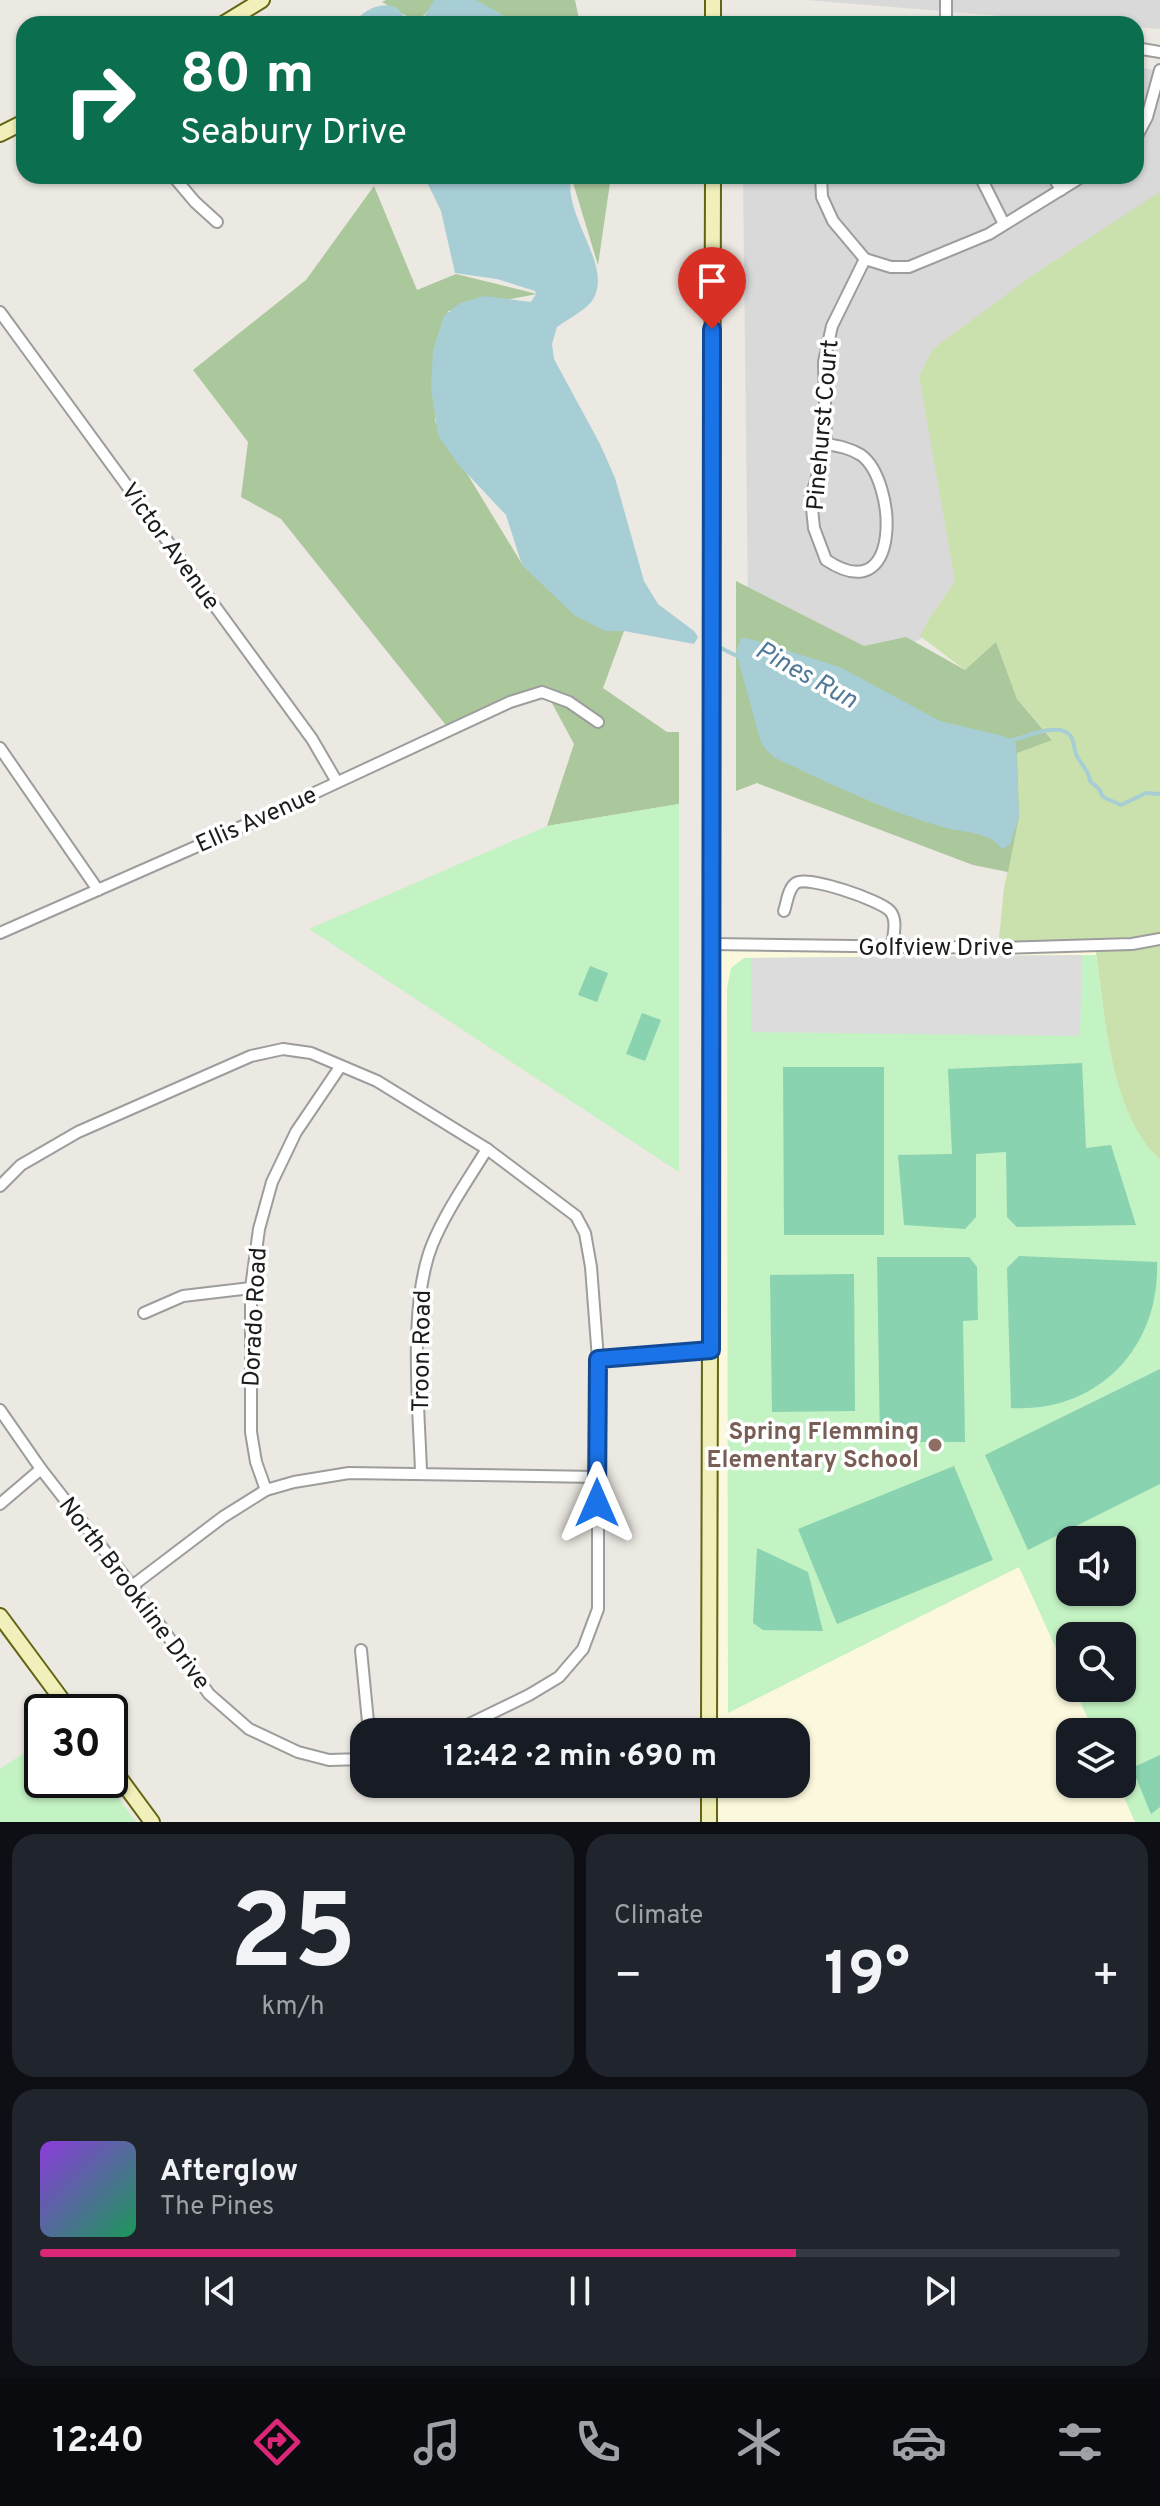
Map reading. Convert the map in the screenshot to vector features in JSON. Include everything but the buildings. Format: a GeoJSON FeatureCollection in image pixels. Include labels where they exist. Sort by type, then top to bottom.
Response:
{"type":"FeatureCollection","features":[{"type":"Feature","properties":{"kind":"street"},"geometry":{"type":"LineString","coordinates":[[236,16],[262,0]]}},
{"type":"Feature","properties":{"kind":"street"},"geometry":{"type":"LineString","coordinates":[[1144,123],[1160,70]]}},
{"type":"Feature","properties":{"kind":"street"},"geometry":{"type":"LineString","coordinates":[[180,184],[217,222]]}},
{"type":"Feature","properties":{"kind":"street"},"geometry":{"type":"LineString","coordinates":[[709,1718],[713,184]]}},
{"type":"Feature","properties":{"kind":"street"},"geometry":{"type":"LineString","coordinates":[[821,184],[822,197],[833,221],[865,259],[891,267],[909,267],[989,234],[1070,184]]}},
{"type":"Feature","properties":{"kind":"street"},"geometry":{"type":"LineString","coordinates":[[984,184],[1004,224]]}},
{"type":"Feature","properties":{"kind":"street"},"geometry":{"type":"LineString","coordinates":[[1058,184],[1061,190]]}},
{"type":"Feature","properties":{"kind":"street","name":"Pinehurst Court"},"geometry":{"type":"LineString","coordinates":[[826,444],[846,447],[863,457],[881,490],[887,527],[886,546],[880,560],[868,570],[850,572],[826,560],[814,528],[811,498],[826,444],[824,362],[832,326],[865,259]]}},
{"type":"Feature","properties":{"kind":"street","name":"Victor Avenue"},"geometry":{"type":"LineString","coordinates":[[0,312],[312,739],[337,782]]}},
{"type":"Feature","properties":{"kind":"street","name":"Ellis Avenue"},"geometry":{"type":"LineString","coordinates":[[0,933],[510,702],[542,692],[569,702],[598,722]]}},
{"type":"Feature","properties":{"kind":"street"},"geometry":{"type":"LineString","coordinates":[[0,748],[98,890]]}},
{"type":"Feature","properties":{"kind":"street"},"geometry":{"type":"LineString","coordinates":[[784,911],[792,887],[800,881],[852,893],[883,905],[891,912],[894,926],[892,947]]}},
{"type":"Feature","properties":{"kind":"street","name":"Golfview Drive"},"geometry":{"type":"LineString","coordinates":[[712,944],[998,948],[1095,946],[1160,939]]}},
{"type":"Feature","properties":{"kind":"street"},"geometry":{"type":"LineString","coordinates":[[0,1186],[21,1165],[93,1126],[251,1056],[283,1049],[311,1053],[377,1081],[487,1149],[576,1216],[585,1233],[598,1359],[598,1609],[583,1649],[559,1677],[482,1718]]}},
{"type":"Feature","properties":{"kind":"street","name":"Dorado Road"},"geometry":{"type":"LineString","coordinates":[[266,1490],[256,1462],[251,1432],[251,1288],[259,1229],[272,1182],[296,1132],[340,1067]]}},
{"type":"Feature","properties":{"kind":"street","name":"Troon Road"},"geometry":{"type":"LineString","coordinates":[[421,1472],[418,1321],[422,1279],[432,1246],[487,1149]]}},
{"type":"Feature","properties":{"kind":"street"},"geometry":{"type":"LineString","coordinates":[[144,1313],[183,1296],[251,1288]]}},
{"type":"Feature","properties":{"kind":"street"},"geometry":{"type":"LineString","coordinates":[[598,1359],[711,1350]]}},
{"type":"Feature","properties":{"kind":"street","name":"North Brookline Drive"},"geometry":{"type":"LineString","coordinates":[[0,1410],[209,1694],[249,1729],[298,1752],[329,1760],[350,1759]]}},
{"type":"Feature","properties":{"kind":"street"},"geometry":{"type":"LineString","coordinates":[[0,1504],[41,1469]]}},
{"type":"Feature","properties":{"kind":"street"},"geometry":{"type":"LineString","coordinates":[[132,1586],[223,1517],[266,1490],[294,1482],[349,1473],[597,1477]]}},
{"type":"Feature","properties":{"kind":"street"},"geometry":{"type":"LineString","coordinates":[[0,1616],[58,1694]]}},
{"type":"Feature","properties":{"kind":"street"},"geometry":{"type":"LineString","coordinates":[[361,1650],[368,1718]]}},
{"type":"Feature","properties":{"kind":"street"},"geometry":{"type":"LineString","coordinates":[[128,1789],[152,1822]]}},
{"type":"Feature","properties":{"kind":"street"},"geometry":{"type":"LineString","coordinates":[[709,1798],[709,1822]]}},
{"type":"Feature","properties":{"kind":"shaded area"},"geometry":{"type":"Polygon","coordinates":[[[806,0],[1160,0],[1160,29],[1144,28],[1144,16],[1003,16],[806,0]]]}},
{"type":"Feature","properties":{"kind":"shaded area"},"geometry":{"type":"Polygon","coordinates":[[[1144,68],[1160,71],[1160,215],[960,579],[925,636],[878,663],[748,602],[743,184],[1144,184],[1144,68]]]}},
{"type":"Feature","properties":{"kind":"shaded area","name":"Spring Flemming Elementary School"},"geometry":{"type":"Polygon","coordinates":[[[712,944],[1095,946],[1113,1074],[1144,1145],[1160,1160],[1160,1822],[709,1822],[709,1798],[810,1798],[810,1718],[709,1718],[712,944]]]}},
{"type":"Feature","properties":{"kind":"shaded area"},"geometry":{"type":"Polygon","coordinates":[[[1082,955],[1080,1036],[751,1032],[751,958],[1082,955]]]}},
{"type":"Feature","properties":{"kind":"green space"},"geometry":{"type":"Polygon","coordinates":[[[439,0],[423,16],[406,16],[382,2],[439,0]]]}},
{"type":"Feature","properties":{"kind":"green space"},"geometry":{"type":"Polygon","coordinates":[[[467,0],[575,0],[578,16],[494,16],[467,0]]]}},
{"type":"Feature","properties":{"kind":"green space"},"geometry":{"type":"Polygon","coordinates":[[[573,184],[610,184],[598,265],[573,184]]]}},
{"type":"Feature","properties":{"kind":"green space"},"geometry":{"type":"Polygon","coordinates":[[[374,186],[417,290],[456,274],[537,294],[448,311],[435,421],[522,564],[624,631],[603,688],[667,732],[679,732],[679,804],[547,826],[574,744],[547,694],[449,729],[281,519],[241,497],[248,442],[193,370],[306,280],[374,186]]]}},
{"type":"Feature","properties":{"kind":"green space"},"geometry":{"type":"Polygon","coordinates":[[[1160,192],[1160,1160],[1129,1116],[1119,1089],[1106,1030],[1095,946],[998,948],[1004,888],[1018,822],[1017,752],[1052,739],[1017,699],[996,643],[965,670],[920,636],[955,581],[919,376],[933,349],[1034,274],[1160,192]]]}},
{"type":"Feature","properties":{"kind":"green space"},"geometry":{"type":"Polygon","coordinates":[[[736,581],[864,646],[906,637],[965,670],[996,642],[1017,699],[1052,740],[1017,753],[1019,817],[1008,872],[973,865],[757,783],[736,791],[736,581]]]}},
{"type":"Feature","properties":{"kind":"green space"},"geometry":{"type":"Polygon","coordinates":[[[679,804],[679,1172],[309,929],[547,826],[679,804]]]}},
{"type":"Feature","properties":{"kind":"green space","name":"Spring Flemming Elementary School"},"geometry":{"type":"Polygon","coordinates":[[[1096,955],[1107,1036],[1120,1092],[1143,1140],[1160,1160],[1160,1822],[1135,1822],[1124,1798],[1136,1798],[1136,1718],[1088,1718],[1080,1702],[1136,1702],[1136,1622],[1056,1622],[1056,1648],[1019,1567],[728,1713],[727,988],[731,968],[744,958],[1096,955]]]}},
{"type":"Feature","properties":{"kind":"green space"},"geometry":{"type":"Polygon","coordinates":[[[590,966],[608,973],[597,1002],[578,995],[590,966]]]}},
{"type":"Feature","properties":{"kind":"green space"},"geometry":{"type":"Polygon","coordinates":[[[642,1013],[661,1020],[645,1061],[626,1054],[642,1013]]]}},
{"type":"Feature","properties":{"kind":"green space"},"geometry":{"type":"Polygon","coordinates":[[[1082,1063],[1086,1148],[1111,1145],[1136,1225],[1017,1227],[1007,1217],[1006,1152],[976,1154],[976,1217],[965,1229],[904,1225],[898,1155],[952,1154],[948,1069],[1082,1063]]]}},
{"type":"Feature","properties":{"kind":"green space"},"geometry":{"type":"Polygon","coordinates":[[[783,1067],[884,1067],[884,1235],[784,1235],[783,1067]]]}},
{"type":"Feature","properties":{"kind":"green space"},"geometry":{"type":"Polygon","coordinates":[[[1019,1256],[1157,1262],[1155,1293],[1148,1321],[1135,1347],[1118,1369],[1096,1386],[1071,1399],[1042,1407],[1011,1408],[1007,1268],[1019,1256]]]}},
{"type":"Feature","properties":{"kind":"green space"},"geometry":{"type":"Polygon","coordinates":[[[877,1257],[969,1257],[977,1267],[978,1320],[963,1321],[965,1442],[880,1442],[877,1257]]]}},
{"type":"Feature","properties":{"kind":"green space"},"geometry":{"type":"Polygon","coordinates":[[[854,1274],[855,1411],[772,1412],[770,1275],[854,1274]]]}},
{"type":"Feature","properties":{"kind":"green space"},"geometry":{"type":"Polygon","coordinates":[[[1160,1369],[1160,1484],[1076,1526],[1056,1526],[1056,1536],[1028,1550],[985,1455],[1160,1369]]]}},
{"type":"Feature","properties":{"kind":"green space"},"geometry":{"type":"Polygon","coordinates":[[[954,1466],[993,1560],[837,1624],[798,1529],[954,1466]]]}},
{"type":"Feature","properties":{"kind":"green space"},"geometry":{"type":"Polygon","coordinates":[[[757,1548],[808,1572],[823,1631],[763,1630],[753,1623],[757,1548]]]}},
{"type":"Feature","properties":{"kind":"green space"},"geometry":{"type":"Polygon","coordinates":[[[24,1753],[24,1798],[118,1798],[136,1822],[0,1822],[0,1769],[24,1753]]]}},
{"type":"Feature","properties":{"kind":"green space"},"geometry":{"type":"Polygon","coordinates":[[[1160,1755],[1160,1807],[1151,1814],[1136,1778],[1136,1766],[1160,1755]]]}},
{"type":"Feature","properties":{"kind":"water"},"geometry":{"type":"Polygon","coordinates":[[[434,0],[476,0],[505,16],[424,16],[434,0]]]}},
{"type":"Feature","properties":{"kind":"water"},"geometry":{"type":"Polygon","coordinates":[[[379,6],[397,8],[404,16],[361,16],[379,6]]]}},
{"type":"Feature","properties":{"kind":"water"},"geometry":{"type":"Polygon","coordinates":[[[428,184],[571,184],[574,208],[597,273],[597,288],[589,305],[557,327],[552,344],[554,359],[615,478],[644,581],[658,604],[694,631],[698,637],[694,644],[624,631],[605,631],[574,615],[522,565],[506,515],[457,463],[438,435],[431,388],[433,350],[444,316],[460,303],[484,296],[531,302],[536,294],[535,291],[497,279],[455,273],[441,211],[428,184]]]}},
{"type":"Feature","properties":{"kind":"water"},"geometry":{"type":"Polygon","coordinates":[[[747,638],[840,667],[940,721],[1003,736],[1016,743],[1019,817],[1010,845],[1002,849],[984,836],[902,814],[775,758],[760,740],[736,651],[741,639],[747,638]]]}},
{"type":"Feature","properties":{"kind":"waterway","name":"Pines Run"},"geometry":{"type":"LineString","coordinates":[[715,645],[739,657]]}},
{"type":"Feature","properties":{"kind":"waterway","name":"Pines Run"},"geometry":{"type":"LineString","coordinates":[[1008,741],[1049,730],[1064,731],[1070,735],[1090,781],[1103,797],[1121,805],[1146,793],[1160,794]]}},
{"type":"Feature","properties":{"kind":"place","name":"Spring Flemming Elementary School"},"geometry":{"type":"Point","coordinates":[935,1445]}},
{"type":"Feature","properties":{"kind":"route"},"geometry":{"type":"LineString","coordinates":[[597,1503],[598,1359],[711,1350],[712,329]]}}]}
